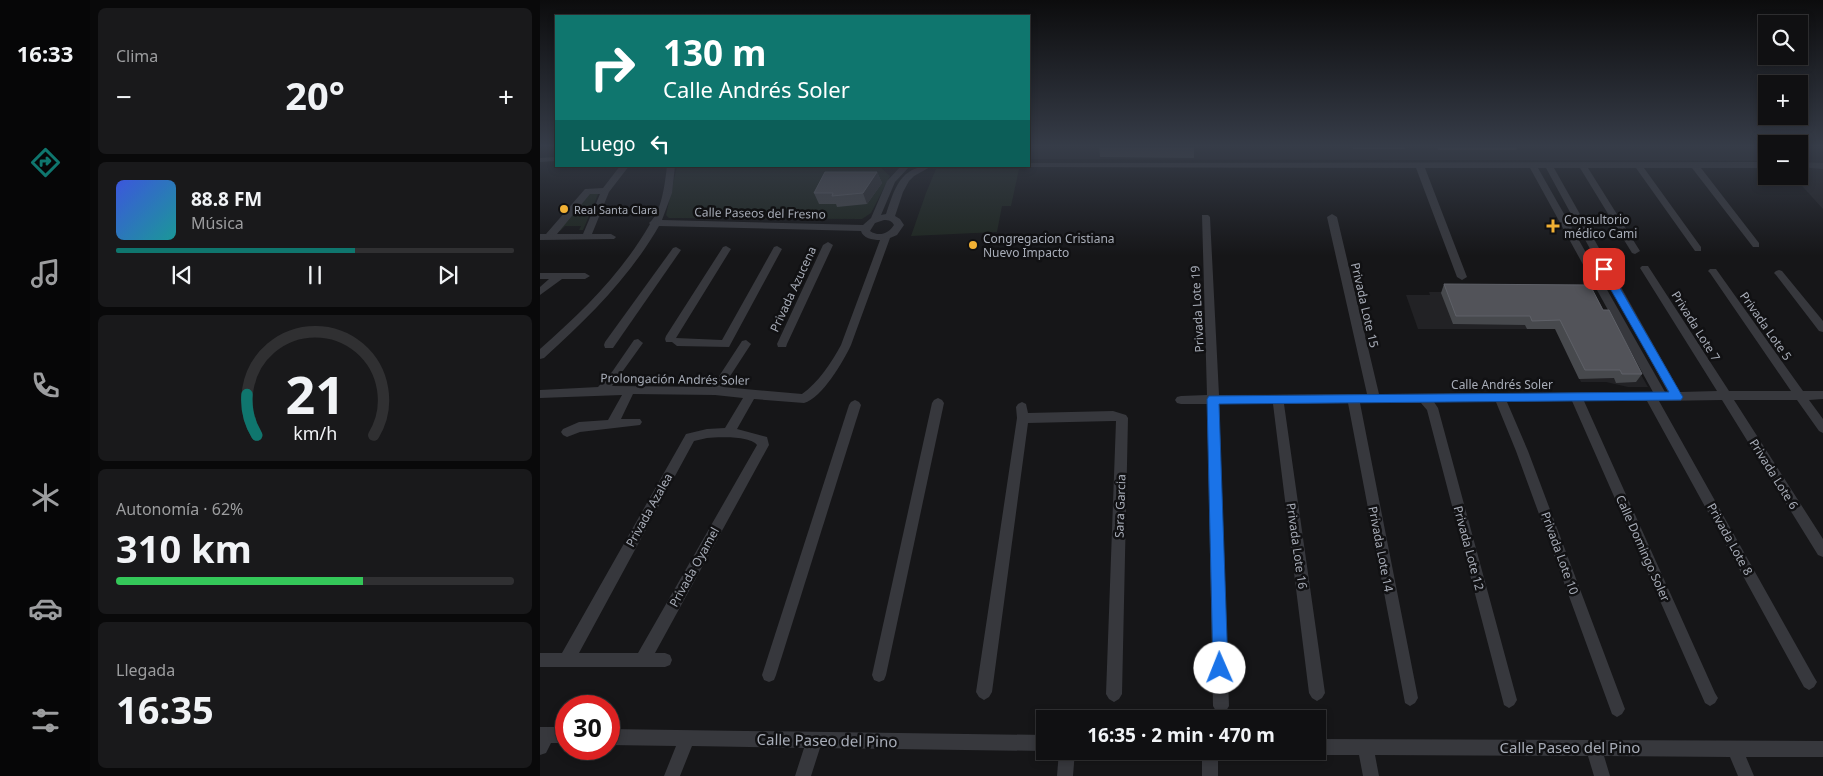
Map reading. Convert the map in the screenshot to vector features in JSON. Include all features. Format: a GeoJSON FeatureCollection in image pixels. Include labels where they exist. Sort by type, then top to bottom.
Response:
{"type":"FeatureCollection","features":[{"type":"Feature","properties":{"kind":"street"},"geometry":{"type":"LineString","coordinates":[[586,237],[605,191],[611,183]]}},
{"type":"Feature","properties":{"kind":"street"},"geometry":{"type":"LineString","coordinates":[[540,355],[584,316],[622,276],[654,223],[670,183]]}},
{"type":"Feature","properties":{"kind":"street"},"geometry":{"type":"LineString","coordinates":[[875,219],[890,217],[896,220],[899,225],[895,232],[886,236],[870,237],[865,232],[865,228],[875,219],[890,183]]}},
{"type":"Feature","properties":{"kind":"street"},"geometry":{"type":"LineString","coordinates":[[890,217],[903,183]]}},
{"type":"Feature","properties":{"kind":"street"},"geometry":{"type":"LineString","coordinates":[[1427,183],[1462,277]]}},
{"type":"Feature","properties":{"kind":"street","name":"Privada Lote 8"},"geometry":{"type":"LineString","coordinates":[[1542,183],[1602,290],[1656,397],[1809,682]]}},
{"type":"Feature","properties":{"kind":"street"},"geometry":{"type":"LineString","coordinates":[[1558,183],[1604,269],[1677,397]]}},
{"type":"Feature","properties":{"kind":"street"},"geometry":{"type":"LineString","coordinates":[[1594,183],[1635,251]]}},
{"type":"Feature","properties":{"kind":"street"},"geometry":{"type":"LineString","coordinates":[[1650,183],[1698,249]]}},
{"type":"Feature","properties":{"kind":"street"},"geometry":{"type":"LineString","coordinates":[[1708,183],[1756,245]]}},
{"type":"Feature","properties":{"kind":"street"},"geometry":{"type":"LineString","coordinates":[[544,237],[588,191],[605,191]]}},
{"type":"Feature","properties":{"kind":"street","name":"Privada Lote 19"},"geometry":{"type":"LineString","coordinates":[[1205,217],[1213,399],[1221,706]]}},
{"type":"Feature","properties":{"kind":"street","name":"Privada Lote 15"},"geometry":{"type":"LineString","coordinates":[[1332,217],[1374,398]]}},
{"type":"Feature","properties":{"kind":"street","name":"Calle Paseos del Fresno"},"geometry":{"type":"LineString","coordinates":[[654,223],[865,228]]}},
{"type":"Feature","properties":{"kind":"street","name":"Prolongación Andrés Soler"},"geometry":{"type":"LineString","coordinates":[[540,394],[630,390],[752,393],[798,400],[808,397],[839,359],[846,345],[886,236]]}},
{"type":"Feature","properties":{"kind":"street"},"geometry":{"type":"LineString","coordinates":[[544,237],[611,237]]}},
{"type":"Feature","properties":{"kind":"street","name":"Privada Azucena"},"geometry":{"type":"LineString","coordinates":[[782,344],[828,245]]}},
{"type":"Feature","properties":{"kind":"street"},"geometry":{"type":"LineString","coordinates":[[726,249],[674,341],[725,344],[777,250]]}},
{"type":"Feature","properties":{"kind":"street"},"geometry":{"type":"LineString","coordinates":[[609,345],[676,250]]}},
{"type":"Feature","properties":{"kind":"street","name":"Privada Lote 7"},"geometry":{"type":"LineString","coordinates":[[1645,268],[1726,396]]}},
{"type":"Feature","properties":{"kind":"street"},"geometry":{"type":"LineString","coordinates":[[1590,270],[1604,269]]}},
{"type":"Feature","properties":{"kind":"street","name":"Privada Lote 5"},"geometry":{"type":"LineString","coordinates":[[1712,271],[1823,428]]}},
{"type":"Feature","properties":{"kind":"street"},"geometry":{"type":"LineString","coordinates":[[1779,273],[1823,328]]}},
{"type":"Feature","properties":{"kind":"street"},"geometry":{"type":"LineString","coordinates":[[540,276],[585,276]]}},
{"type":"Feature","properties":{"kind":"street"},"geometry":{"type":"LineString","coordinates":[[540,292],[560,276]]}},
{"type":"Feature","properties":{"kind":"street"},"geometry":{"type":"LineString","coordinates":[[602,390],[616,375],[638,343]]}},
{"type":"Feature","properties":{"kind":"street"},"geometry":{"type":"LineString","coordinates":[[715,391],[746,344]]}},
{"type":"Feature","properties":{"kind":"street"},"geometry":{"type":"LineString","coordinates":[[612,424],[630,390]]}},
{"type":"Feature","properties":{"kind":"street"},"geometry":{"type":"LineString","coordinates":[[728,434],[752,393]]}},
{"type":"Feature","properties":{"kind":"street","name":"Calle Andrés Soler"},"geometry":{"type":"LineString","coordinates":[[1181,400],[1823,395]]}},
{"type":"Feature","properties":{"kind":"street","name":"Privada Lote 6"},"geometry":{"type":"LineString","coordinates":[[1726,396],[1823,551]]}},
{"type":"Feature","properties":{"kind":"street","name":"Calle Domingo Soler"},"geometry":{"type":"LineString","coordinates":[[1576,397],[1710,698]]}},
{"type":"Feature","properties":{"kind":"street","name":"Privada Lote 12"},"geometry":{"type":"LineString","coordinates":[[1424,398],[1432,408],[1509,700]]}},
{"type":"Feature","properties":{"kind":"street","name":"Privada Lote 10"},"geometry":{"type":"LineString","coordinates":[[1500,398],[1522,451],[1617,710]]}},
{"type":"Feature","properties":{"kind":"street","name":"Privada Lote 16"},"geometry":{"type":"LineString","coordinates":[[1278,399],[1317,693]]}},
{"type":"Feature","properties":{"kind":"street","name":"Privada Lote 14"},"geometry":{"type":"LineString","coordinates":[[1353,399],[1410,698]]}},
{"type":"Feature","properties":{"kind":"street"},"geometry":{"type":"LineString","coordinates":[[879,675],[938,403]]}},
{"type":"Feature","properties":{"kind":"street"},"geometry":{"type":"LineString","coordinates":[[769,676],[855,405]]}},
{"type":"Feature","properties":{"kind":"street","name":"Sara Garcia"},"geometry":{"type":"LineString","coordinates":[[984,692],[1022,413],[1113,416],[1122,418],[1114,694]]}},
{"type":"Feature","properties":{"kind":"street"},"geometry":{"type":"LineString","coordinates":[[567,432],[579,427],[636,422]]}},
{"type":"Feature","properties":{"kind":"street","name":"Privada Azalea"},"geometry":{"type":"LineString","coordinates":[[567,658],[690,437],[704,433],[728,434]]}},
{"type":"Feature","properties":{"kind":"street","name":"Privada Oyamel"},"geometry":{"type":"LineString","coordinates":[[643,660],[764,442],[760,438],[728,434]]}},
{"type":"Feature","properties":{"kind":"street"},"geometry":{"type":"LineString","coordinates":[[540,660],[567,658],[665,660]]}},
{"type":"Feature","properties":{"kind":"street"},"geometry":{"type":"LineString","coordinates":[[542,739],[555,737]]}},
{"type":"Feature","properties":{"kind":"street","name":"Calle Paseo del Pino"},"geometry":{"type":"LineString","coordinates":[[620,737],[1036,743]]}},
{"type":"Feature","properties":{"kind":"street"},"geometry":{"type":"LineString","coordinates":[[672,776],[687,739]]}},
{"type":"Feature","properties":{"kind":"street"},"geometry":{"type":"LineString","coordinates":[[803,776],[814,740]]}},
{"type":"Feature","properties":{"kind":"street","name":"Calle Paseo del Pino"},"geometry":{"type":"LineString","coordinates":[[1326,747],[1823,748]]}},
{"type":"Feature","properties":{"kind":"street"},"geometry":{"type":"LineString","coordinates":[[1366,747],[1371,776]]}},
{"type":"Feature","properties":{"kind":"street"},"geometry":{"type":"LineString","coordinates":[[1594,748],[1602,776]]}},
{"type":"Feature","properties":{"kind":"street"},"geometry":{"type":"LineString","coordinates":[[1734,748],[1746,776]]}},
{"type":"Feature","properties":{"kind":"street"},"geometry":{"type":"LineString","coordinates":[[1065,776],[1066,760]]}},
{"type":"Feature","properties":{"kind":"street"},"geometry":{"type":"LineString","coordinates":[[1210,760],[1210,776]]}},
{"type":"Feature","properties":{"kind":"shaded area"},"geometry":{"type":"Polygon","coordinates":[[[673,183],[886,183],[871,213],[862,219],[669,218],[666,215],[673,183]]]}},
{"type":"Feature","properties":{"kind":"shaded area"},"geometry":{"type":"Polygon","coordinates":[[[930,183],[1016,183],[1011,206],[1002,206],[997,232],[911,236],[930,183]]]}},
{"type":"Feature","properties":{"kind":"shaded area"},"geometry":{"type":"Polygon","coordinates":[[[1823,183],[1823,209],[1801,185],[1823,183]]]}},
{"type":"Feature","properties":{"kind":"shaded area"},"geometry":{"type":"Polygon","coordinates":[[[599,192],[583,230],[579,230],[581,226],[565,226],[560,231],[557,230],[588,193],[599,192]]]}},
{"type":"Feature","properties":{"kind":"shaded area"},"geometry":{"type":"Polygon","coordinates":[[[1429,292],[1593,292],[1648,387],[1628,387],[1606,382],[1581,382],[1556,329],[1418,329],[1406,295],[1430,295],[1429,292]]]}},
{"type":"Feature","properties":{"kind":"building"},"geometry":{"type":"Polygon","coordinates":[[[819,183],[870,183],[863,193],[832,196],[833,193],[814,193],[819,183]]]}},
{"type":"Feature","properties":{"kind":"building"},"geometry":{"type":"Polygon","coordinates":[[[1444,284],[1590,285],[1603,310],[1609,310],[1642,374],[1622,374],[1620,370],[1585,370],[1560,320],[1532,321],[1530,316],[1456,316],[1444,284]]]}},
{"type":"Feature","properties":{"kind":"place","name":"Real Santa Clara"},"geometry":{"type":"Point","coordinates":[564,209]}},
{"type":"Feature","properties":{"kind":"place","name":"Consultorio médico Cami"},"geometry":{"type":"Point","coordinates":[1553,226]}},
{"type":"Feature","properties":{"kind":"place","name":"Congregacion Cristiana Nuevo Impacto"},"geometry":{"type":"Point","coordinates":[973,245]}},
{"type":"Feature","properties":{"kind":"route"},"geometry":{"type":"LineString","coordinates":[[1220,668],[1213,399],[1677,397],[1604,269]]}}]}
